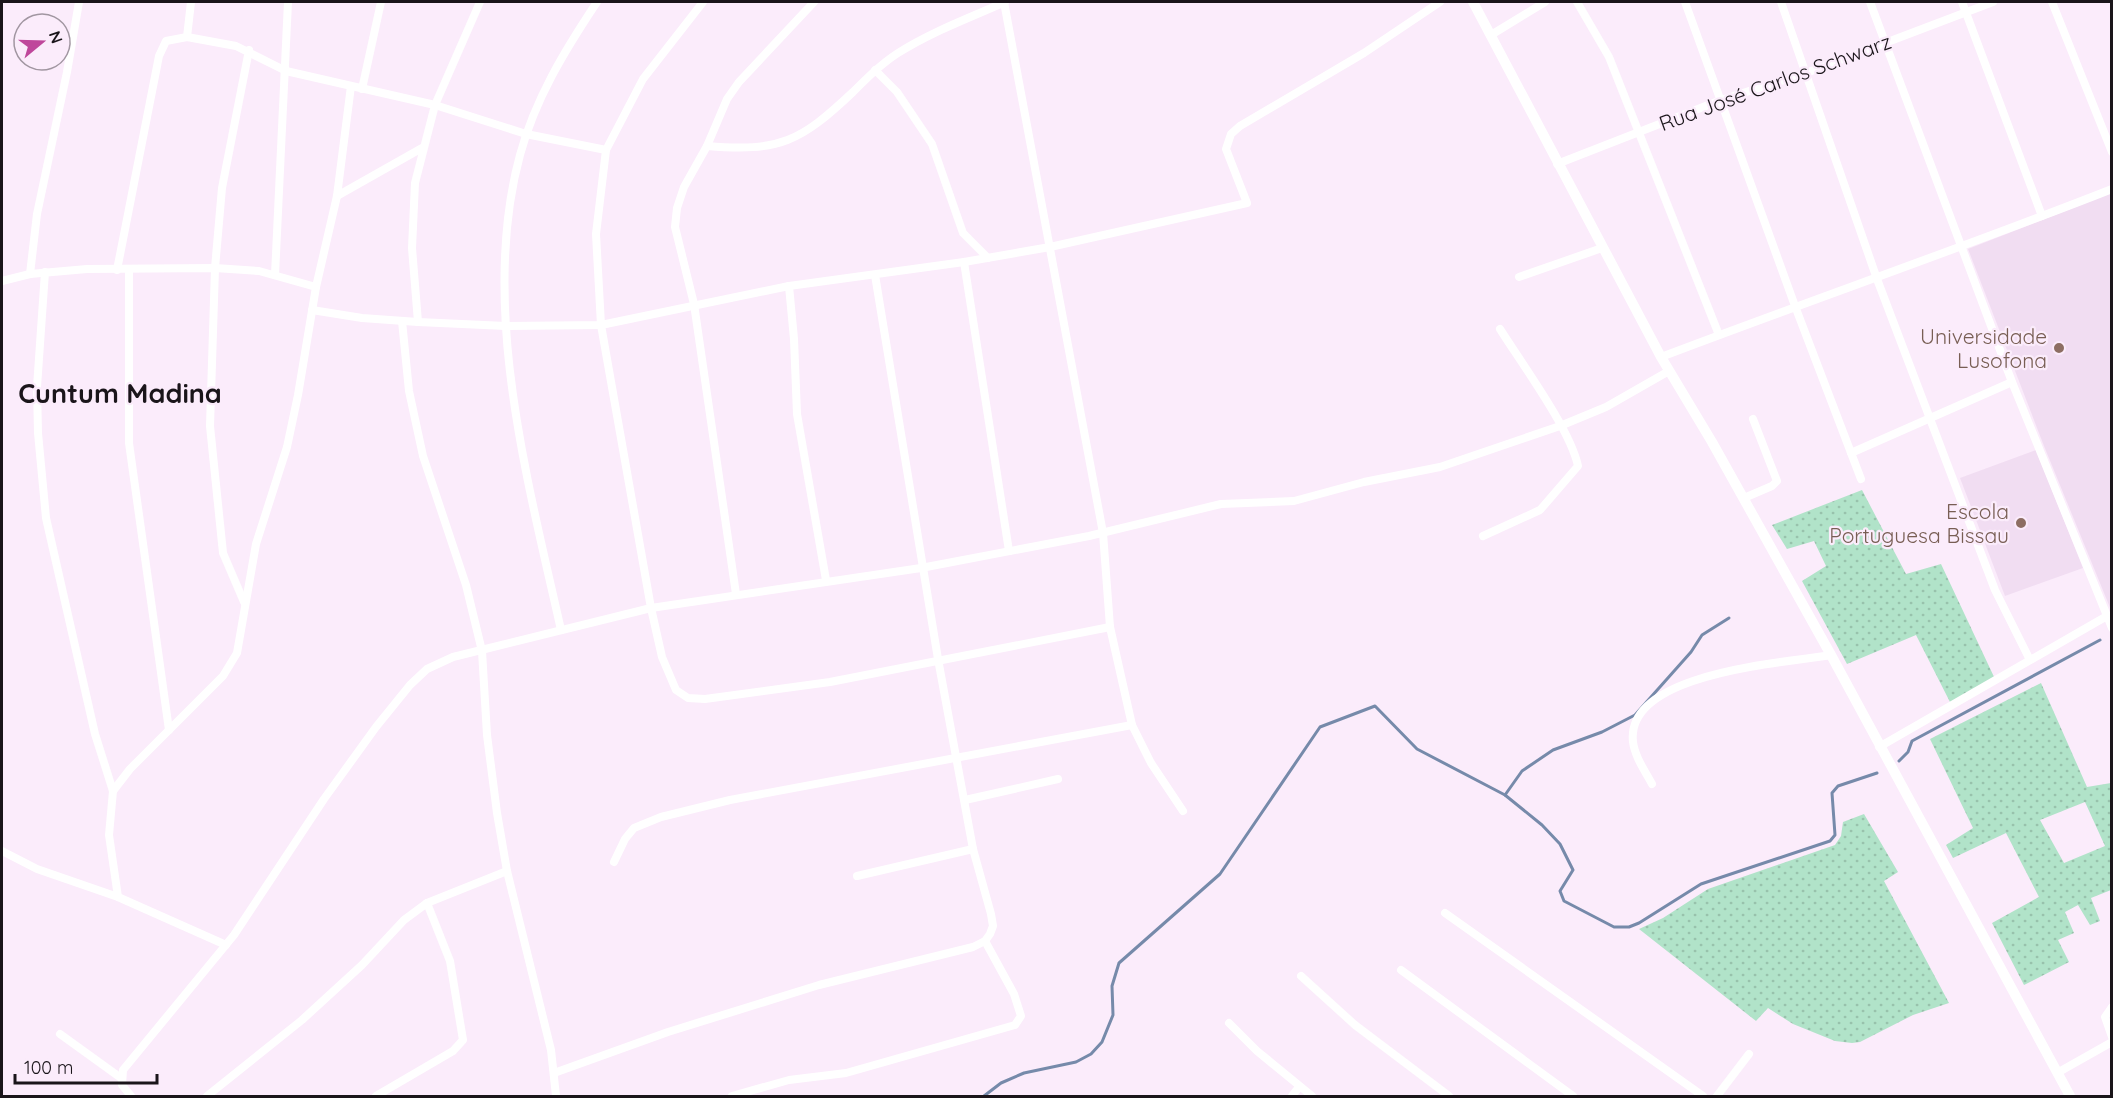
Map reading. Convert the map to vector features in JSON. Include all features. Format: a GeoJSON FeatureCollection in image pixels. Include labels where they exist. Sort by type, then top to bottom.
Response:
{"type":"FeatureCollection","features":[{"type":"Feature","properties":{"kind":"main road"},"geometry":{"type":"LineString","coordinates":[[1473,2],[1661,357],[1744,498],[1831,655],[2070,1096]]}},
{"type":"Feature","properties":{"kind":"street"},"geometry":{"type":"LineString","coordinates":[[30,274],[36,214],[67,72],[79,2]]}},
{"type":"Feature","properties":{"kind":"street"},"geometry":{"type":"LineString","coordinates":[[187,37],[191,2]]}},
{"type":"Feature","properties":{"kind":"street"},"geometry":{"type":"LineString","coordinates":[[275,275],[288,2]]}},
{"type":"Feature","properties":{"kind":"street"},"geometry":{"type":"LineString","coordinates":[[362,89],[381,2]]}},
{"type":"Feature","properties":{"kind":"street"},"geometry":{"type":"LineString","coordinates":[[418,322],[412,224],[415,183],[422,148],[435,105],[480,2]]}},
{"type":"Feature","properties":{"kind":"street"},"geometry":{"type":"LineString","coordinates":[[561,630],[521,440],[506,326],[506,241],[509,209],[526,134],[557,64],[597,2]]}},
{"type":"Feature","properties":{"kind":"street"},"geometry":{"type":"LineString","coordinates":[[703,2],[643,79],[606,150],[596,234],[601,325],[651,608],[667,675],[675,690],[688,698],[705,699],[830,682],[1110,627]]}},
{"type":"Feature","properties":{"kind":"street"},"geometry":{"type":"LineString","coordinates":[[736,594],[694,304],[675,227],[677,208],[684,187],[707,146],[723,106],[739,82],[814,2]]}},
{"type":"Feature","properties":{"kind":"street"},"geometry":{"type":"LineString","coordinates":[[707,146],[746,149],[782,144],[813,127],[875,70],[922,39],[1004,2],[1103,533],[1110,627],[1132,725],[1150,763],[1183,811]]}},
{"type":"Feature","properties":{"kind":"street"},"geometry":{"type":"LineString","coordinates":[[312,310],[362,318],[418,322],[506,326],[601,325],[789,286],[964,262],[1050,247],[1247,203],[1226,149],[1231,134],[1240,126],[1364,53],[1440,2]]}},
{"type":"Feature","properties":{"kind":"street"},"geometry":{"type":"LineString","coordinates":[[1491,35],[1545,2]]}},
{"type":"Feature","properties":{"kind":"street"},"geometry":{"type":"LineString","coordinates":[[1577,2],[1609,57],[1719,335]]}},
{"type":"Feature","properties":{"kind":"street"},"geometry":{"type":"LineString","coordinates":[[1685,2],[1795,306],[1861,479]]}},
{"type":"Feature","properties":{"kind":"street"},"geometry":{"type":"LineString","coordinates":[[1781,2],[1877,279],[1932,416],[1995,590],[2030,660]]}},
{"type":"Feature","properties":{"kind":"street"},"geometry":{"type":"LineString","coordinates":[[1870,2],[2012,382],[2112,628]]}},
{"type":"Feature","properties":{"kind":"street"},"geometry":{"type":"LineString","coordinates":[[1962,2],[2042,216]]}},
{"type":"Feature","properties":{"kind":"street","name":"Rua José Carlos Schwarz"},"geometry":{"type":"LineString","coordinates":[[1557,164],[1639,130],[1721,100],[1806,73],[1993,2]]}},
{"type":"Feature","properties":{"kind":"street"},"geometry":{"type":"LineString","coordinates":[[2052,2],[2112,153]]}},
{"type":"Feature","properties":{"kind":"street"},"geometry":{"type":"LineString","coordinates":[[117,270],[159,56],[166,41],[187,37],[249,50],[286,71],[435,105],[526,134],[606,150]]}},
{"type":"Feature","properties":{"kind":"street"},"geometry":{"type":"LineString","coordinates":[[245,603],[224,553],[210,438],[215,268],[222,188],[249,50]]}},
{"type":"Feature","properties":{"kind":"street"},"geometry":{"type":"LineString","coordinates":[[875,70],[897,92],[927,136],[944,174],[955,215],[963,233],[988,258]]}},
{"type":"Feature","properties":{"kind":"street"},"geometry":{"type":"LineString","coordinates":[[113,791],[130,769],[231,665],[237,653],[258,535],[287,447],[316,287],[337,196],[351,86]]}},
{"type":"Feature","properties":{"kind":"street"},"geometry":{"type":"LineString","coordinates":[[337,196],[422,148]]}},
{"type":"Feature","properties":{"kind":"street"},"geometry":{"type":"LineString","coordinates":[[1661,357],[1795,306],[1963,247],[2112,189]]}},
{"type":"Feature","properties":{"kind":"street"},"geometry":{"type":"LineString","coordinates":[[1519,277],[1602,248]]}},
{"type":"Feature","properties":{"kind":"street"},"geometry":{"type":"LineString","coordinates":[[964,262],[1009,551]]}},
{"type":"Feature","properties":{"kind":"street"},"geometry":{"type":"LineString","coordinates":[[2,281],[45,272],[215,268],[275,275],[316,287]]}},
{"type":"Feature","properties":{"kind":"street"},"geometry":{"type":"LineString","coordinates":[[129,271],[129,443],[169,730]]}},
{"type":"Feature","properties":{"kind":"street"},"geometry":{"type":"LineString","coordinates":[[45,272],[37,387],[38,433],[46,518],[90,712],[113,791],[109,835],[118,897]]}},
{"type":"Feature","properties":{"kind":"street"},"geometry":{"type":"LineString","coordinates":[[554,1072],[668,1032],[819,985],[973,947],[985,941],[993,926],[973,849],[921,568],[875,275]]}},
{"type":"Feature","properties":{"kind":"street"},"geometry":{"type":"LineString","coordinates":[[789,286],[797,414],[826,580]]}},
{"type":"Feature","properties":{"kind":"street"},"geometry":{"type":"LineString","coordinates":[[402,321],[409,391],[423,456],[466,585],[482,651],[490,766],[507,871],[554,1072],[556,1096]]}},
{"type":"Feature","properties":{"kind":"street"},"geometry":{"type":"LineString","coordinates":[[1483,536],[1540,510],[1576,472],[1578,466],[1576,456],[1560,426],[1500,329]]}},
{"type":"Feature","properties":{"kind":"street"},"geometry":{"type":"LineString","coordinates":[[131,1096],[122,1086],[123,1070],[181,1003],[226,945],[352,758],[410,685],[427,669],[453,657],[651,608],[826,580],[921,568],[1103,533],[1221,504],[1294,501],[1364,482],[1440,467],[1560,426],[1606,407],[1669,371]]}},
{"type":"Feature","properties":{"kind":"street"},"geometry":{"type":"LineString","coordinates":[[1851,453],[2012,382]]}},
{"type":"Feature","properties":{"kind":"street"},"geometry":{"type":"LineString","coordinates":[[1744,498],[1772,486],[1777,481],[1753,419]]}},
{"type":"Feature","properties":{"kind":"street"},"geometry":{"type":"LineString","coordinates":[[1880,747],[2107,616]]}},
{"type":"Feature","properties":{"kind":"street"},"geometry":{"type":"LineString","coordinates":[[1652,784],[1637,756],[1633,741],[1638,719],[1657,697],[1673,687],[1706,676],[1831,655]]}},
{"type":"Feature","properties":{"kind":"street"},"geometry":{"type":"LineString","coordinates":[[614,862],[625,839],[634,828],[653,819],[730,800],[1132,725]]}},
{"type":"Feature","properties":{"kind":"street"},"geometry":{"type":"LineString","coordinates":[[965,800],[1058,779]]}},
{"type":"Feature","properties":{"kind":"street"},"geometry":{"type":"LineString","coordinates":[[857,876],[973,849]]}},
{"type":"Feature","properties":{"kind":"street"},"geometry":{"type":"LineString","coordinates":[[2,851],[37,869],[118,897],[226,945]]}},
{"type":"Feature","properties":{"kind":"street"},"geometry":{"type":"LineString","coordinates":[[207,1096],[302,1020],[362,965],[404,920],[427,903],[507,871]]}},
{"type":"Feature","properties":{"kind":"street"},"geometry":{"type":"LineString","coordinates":[[376,1096],[458,1048],[463,1040],[450,961],[427,903]]}},
{"type":"Feature","properties":{"kind":"street"},"geometry":{"type":"LineString","coordinates":[[1445,913],[1703,1096]]}},
{"type":"Feature","properties":{"kind":"street"},"geometry":{"type":"LineString","coordinates":[[732,1096],[803,1077],[846,1073],[1015,1025],[1021,1016],[1014,994],[985,941]]}},
{"type":"Feature","properties":{"kind":"street"},"geometry":{"type":"LineString","coordinates":[[1401,970],[1574,1096]]}},
{"type":"Feature","properties":{"kind":"street"},"geometry":{"type":"LineString","coordinates":[[1301,976],[1355,1025],[1449,1096]]}},
{"type":"Feature","properties":{"kind":"street"},"geometry":{"type":"LineString","coordinates":[[2112,1007],[2105,1012],[2105,1017],[2112,1037]]}},
{"type":"Feature","properties":{"kind":"street"},"geometry":{"type":"LineString","coordinates":[[1229,1023],[1257,1051],[1312,1096]]}},
{"type":"Feature","properties":{"kind":"street"},"geometry":{"type":"LineString","coordinates":[[60,1034],[121,1078]]}},
{"type":"Feature","properties":{"kind":"street"},"geometry":{"type":"LineString","coordinates":[[2057,1073],[2112,1042]]}},
{"type":"Feature","properties":{"kind":"street"},"geometry":{"type":"LineString","coordinates":[[1718,1096],[1749,1054]]}},
{"type":"Feature","properties":{"kind":"street"},"geometry":{"type":"LineString","coordinates":[[1292,1096],[1299,1087]]}},
{"type":"Feature","properties":{"kind":"shaded area","name":"Universidade Lusofona"},"geometry":{"type":"Polygon","coordinates":[[[2111,193],[2111,610],[2044,446],[1968,249],[2111,193]]]}},
{"type":"Feature","properties":{"kind":"shaded area","name":"Escola Portuguesa Bissau"},"geometry":{"type":"Polygon","coordinates":[[[2036,450],[2083,568],[2005,596],[1960,478],[2036,450]]]}},
{"type":"Feature","properties":{"kind":"green space"},"geometry":{"type":"Polygon","coordinates":[[[1862,490],[1906,574],[1941,564],[1995,679],[1951,704],[1916,635],[1847,664],[1802,581],[1826,566],[1814,541],[1787,549],[1772,525],[1862,490]]]}},
{"type":"Feature","properties":{"kind":"green space"},"geometry":{"type":"Polygon","coordinates":[[[2041,683],[2087,787],[2111,783],[2111,890],[2091,898],[2100,921],[2090,925],[2078,905],[2065,912],[2074,933],[2058,940],[2069,962],[2024,985],[1992,923],[2039,897],[2006,833],[1953,858],[1946,845],[1973,828],[1930,739],[2041,683]],[[2085,802],[2040,820],[2064,863],[2105,846],[2085,802]]]}},
{"type":"Feature","properties":{"kind":"green space"},"geometry":{"type":"Polygon","coordinates":[[[1864,814],[1898,872],[1884,881],[1949,1003],[1913,1015],[1860,1042],[1835,1041],[1793,1024],[1768,1008],[1756,1021],[1639,929],[1663,918],[1708,889],[1835,845],[1841,836],[1843,822],[1864,814]]]}},
{"type":"Feature","properties":{"kind":"waterway"},"geometry":{"type":"LineString","coordinates":[[1505,795],[1522,771],[1553,750],[1602,732],[1635,715],[1691,652],[1702,635],[1729,618]]}},
{"type":"Feature","properties":{"kind":"waterway"},"geometry":{"type":"LineString","coordinates":[[1899,761],[1908,752],[1912,741],[2100,640]]}},
{"type":"Feature","properties":{"kind":"waterway"},"geometry":{"type":"LineString","coordinates":[[984,1096],[1001,1083],[1024,1073],[1076,1062],[1091,1054],[1102,1042],[1113,1015],[1112,986],[1119,963],[1220,874],[1320,727],[1375,706],[1417,749],[1505,795],[1542,825],[1560,844],[1573,870],[1560,891],[1564,901],[1614,927],[1629,927],[1639,923],[1701,884],[1830,841],[1835,835],[1832,793],[1838,786],[1877,773]]}},
{"type":"Feature","properties":{"kind":"place","name":"Universidade Lusofona"},"geometry":{"type":"Point","coordinates":[2059,348]}},
{"type":"Feature","properties":{"kind":"place","name":"Escola Portuguesa Bissau"},"geometry":{"type":"Point","coordinates":[2021,523]}},
{"type":"Feature","properties":{"kind":"district","name":"Cuntum Madina"},"geometry":{"type":"Point","coordinates":[120,393]}}]}
